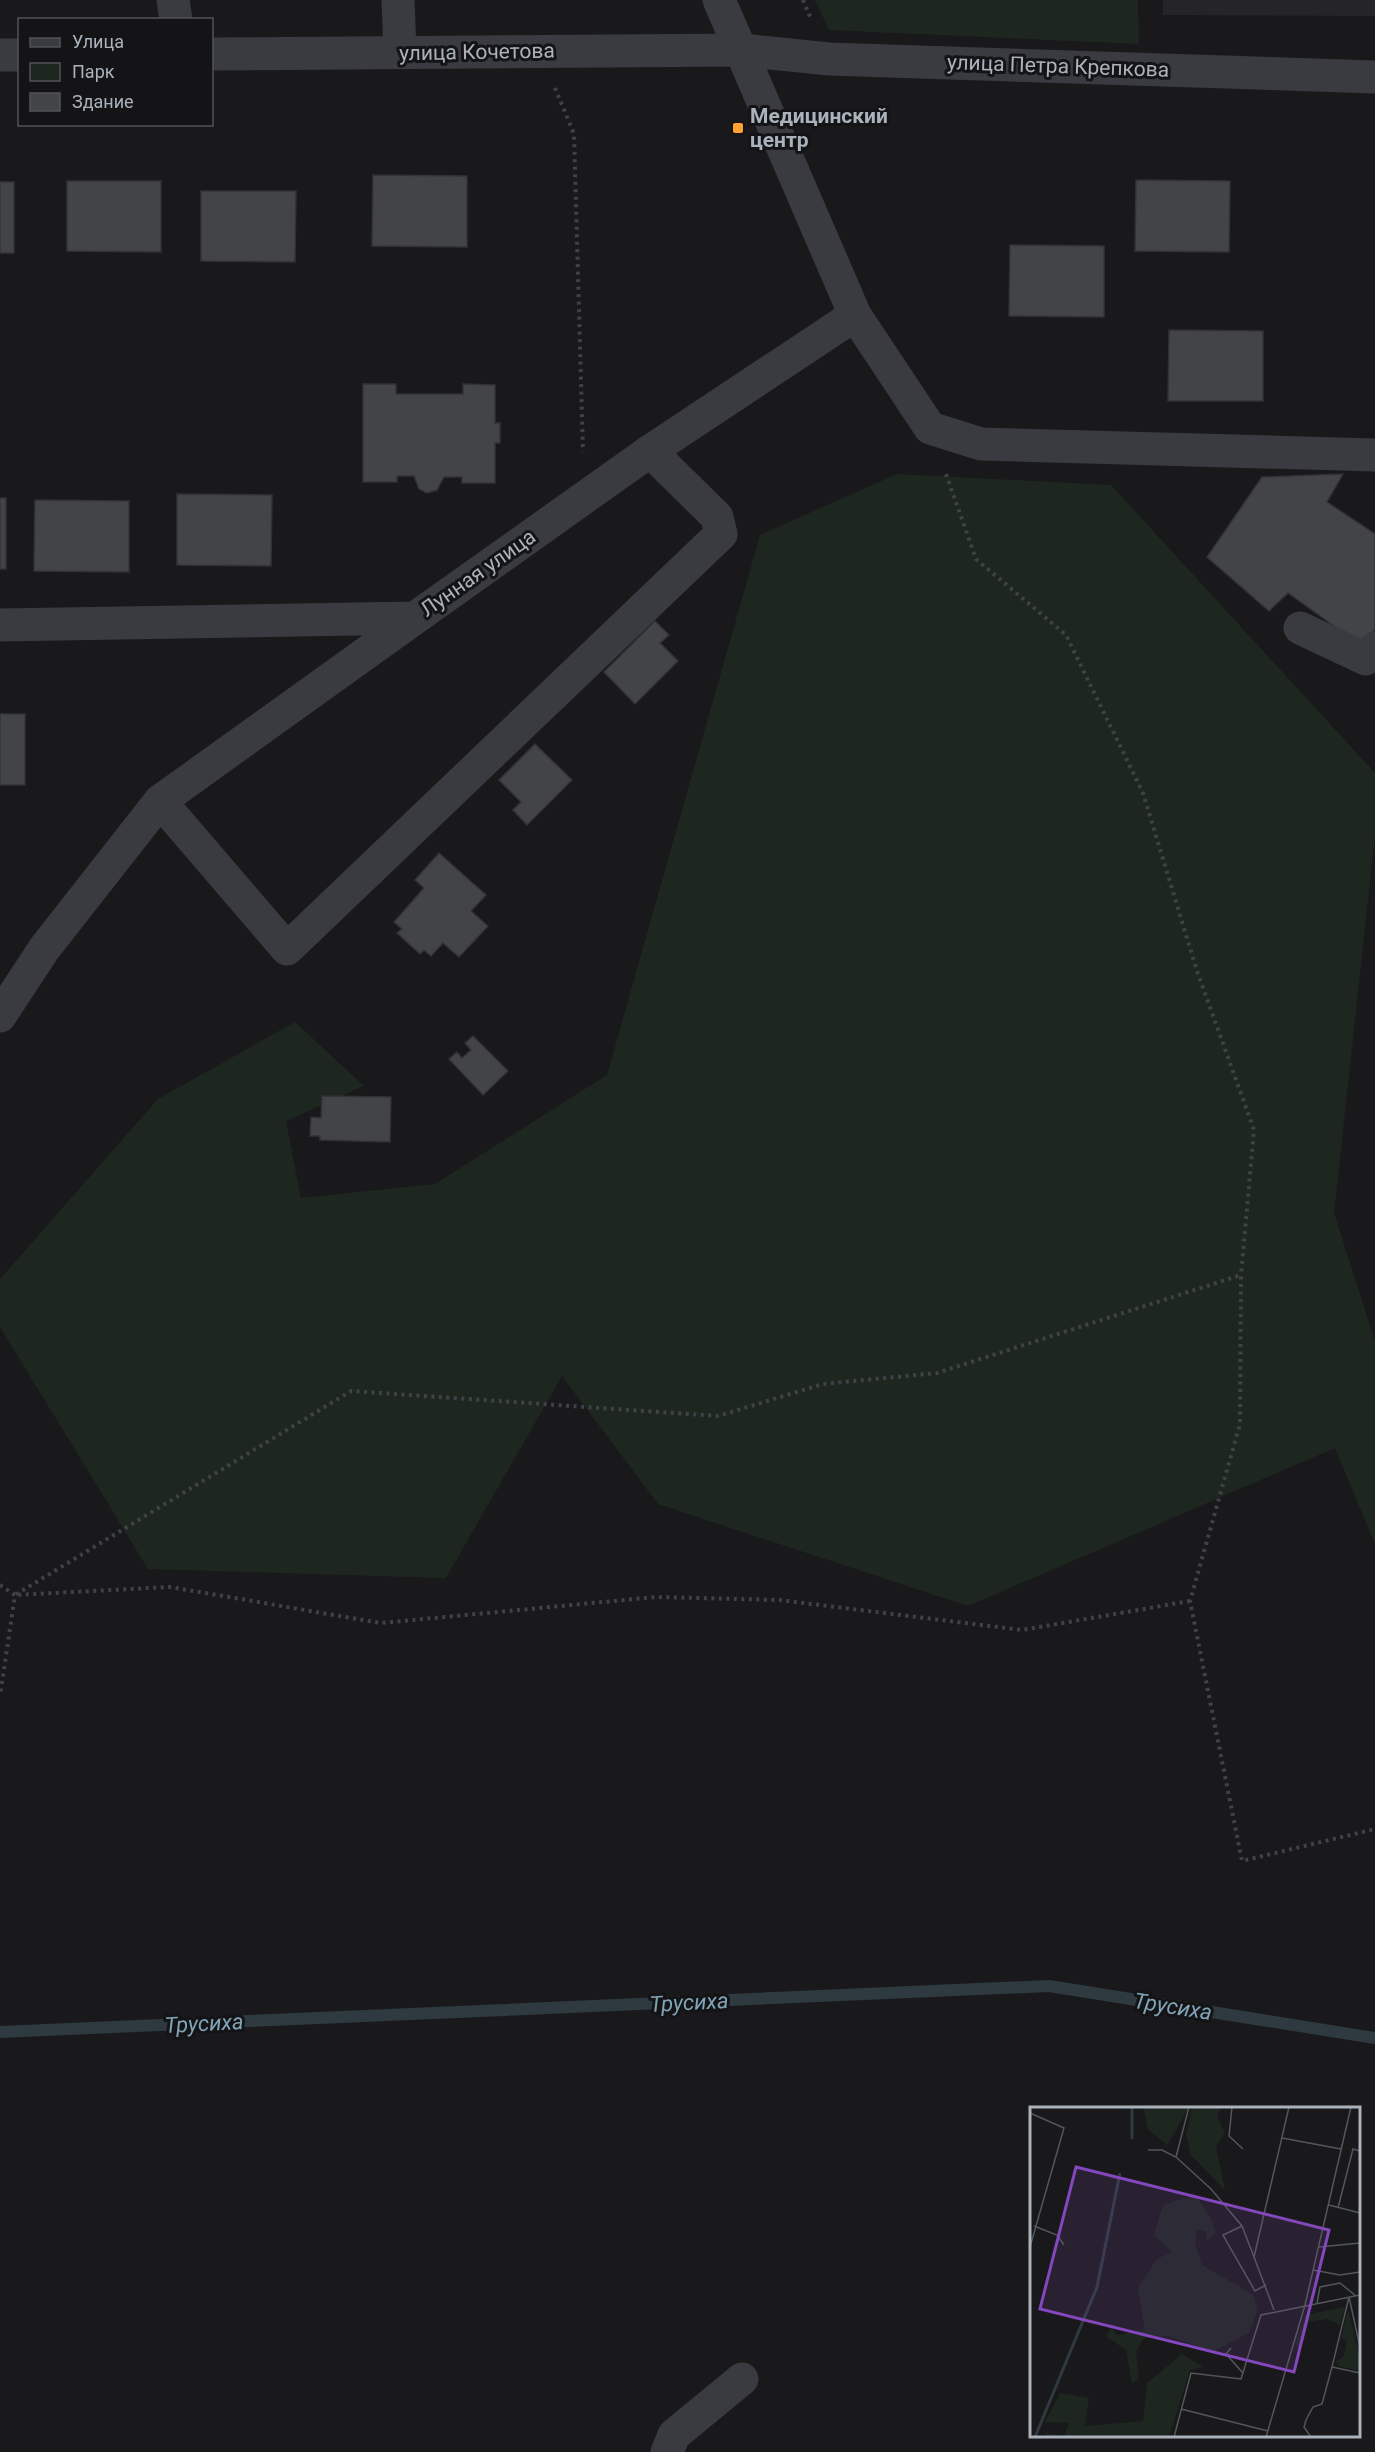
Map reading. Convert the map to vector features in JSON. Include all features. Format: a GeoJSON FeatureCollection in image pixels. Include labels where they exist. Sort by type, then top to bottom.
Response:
{"type":"FeatureCollection","features":[{"type":"Feature","properties":{"kind":"street"},"geometry":{"type":"LineString","coordinates":[[173,0],[176,18]]}},
{"type":"Feature","properties":{"kind":"street"},"geometry":{"type":"LineString","coordinates":[[398,0],[400,52]]}},
{"type":"Feature","properties":{"kind":"street"},"geometry":{"type":"LineString","coordinates":[[719,0],[855,315],[930,428],[981,444],[1375,455]]}},
{"type":"Feature","properties":{"kind":"street","name":"улица Кочетова"},"geometry":{"type":"LineString","coordinates":[[213,54],[742,50]]}},
{"type":"Feature","properties":{"kind":"street","name":"улица Петра Крепкова"},"geometry":{"type":"LineString","coordinates":[[742,50],[829,59],[1375,77]]}},
{"type":"Feature","properties":{"kind":"street"},"geometry":{"type":"LineString","coordinates":[[0,55],[18,55]]}},
{"type":"Feature","properties":{"kind":"street","name":"Лунная улица"},"geometry":{"type":"LineString","coordinates":[[0,625],[416,618],[650,451],[855,315]]}},
{"type":"Feature","properties":{"kind":"street"},"geometry":{"type":"LineString","coordinates":[[160,801],[287,949],[721,534],[717,517],[650,451]]}},
{"type":"Feature","properties":{"kind":"street"},"geometry":{"type":"LineString","coordinates":[[0,1016],[44,950],[160,801],[416,618]]}},
{"type":"Feature","properties":{"kind":"street"},"geometry":{"type":"LineString","coordinates":[[1300,628],[1366,658],[1375,648]]}},
{"type":"Feature","properties":{"kind":"street"},"geometry":{"type":"LineString","coordinates":[[667,2452],[674,2435],[742,2379]]}},
{"type":"Feature","properties":{"kind":"path"},"geometry":{"type":"LineString","coordinates":[[540,51],[574,134],[584,498]]}},
{"type":"Feature","properties":{"kind":"path"},"geometry":{"type":"LineString","coordinates":[[930,428],[976,559],[1066,635],[1143,793],[1197,971],[1254,1130],[1241,1275],[1240,1424],[1190,1601],[1242,1861],[1375,1829]]}},
{"type":"Feature","properties":{"kind":"path"},"geometry":{"type":"LineString","coordinates":[[15,1595],[351,1391],[718,1416],[824,1384],[937,1373],[1241,1275]]}},
{"type":"Feature","properties":{"kind":"path"},"geometry":{"type":"LineString","coordinates":[[0,1585],[15,1595],[170,1587],[381,1623],[656,1597],[779,1600],[1022,1630],[1190,1601]]}},
{"type":"Feature","properties":{"kind":"path"},"geometry":{"type":"LineString","coordinates":[[0,1696],[15,1595]]}},
{"type":"Feature","properties":{"kind":"shaded area"},"geometry":{"type":"Polygon","coordinates":[[[1163,0],[1375,0],[1375,16],[1163,15],[1163,0]]]}},
{"type":"Feature","properties":{"kind":"green space"},"geometry":{"type":"Polygon","coordinates":[[[815,0],[1138,0],[1139,44],[829,30],[815,0]]]}},
{"type":"Feature","properties":{"kind":"green space"},"geometry":{"type":"Polygon","coordinates":[[[897,474],[1111,485],[1375,773],[1375,836],[1334,1213],[1375,1341],[1375,1544],[1335,1448],[968,1606],[658,1504],[562,1376],[446,1578],[148,1569],[0,1327],[0,1279],[158,1099],[295,1022],[364,1086],[286,1121],[301,1198],[435,1184],[607,1075],[760,535],[897,474]]]}},
{"type":"Feature","properties":{"kind":"building"},"geometry":{"type":"Polygon","coordinates":[[[373,175],[467,176],[467,247],[372,246],[373,175]]]}},
{"type":"Feature","properties":{"kind":"building"},"geometry":{"type":"Polygon","coordinates":[[[1136,180],[1230,181],[1229,252],[1135,251],[1136,180]]]}},
{"type":"Feature","properties":{"kind":"building"},"geometry":{"type":"Polygon","coordinates":[[[67,181],[161,181],[161,252],[67,251],[67,181]]]}},
{"type":"Feature","properties":{"kind":"building"},"geometry":{"type":"Polygon","coordinates":[[[0,182],[14,182],[14,253],[0,253],[0,182]]]}},
{"type":"Feature","properties":{"kind":"building"},"geometry":{"type":"Polygon","coordinates":[[[201,191],[296,191],[295,262],[201,261],[201,191]]]}},
{"type":"Feature","properties":{"kind":"building"},"geometry":{"type":"Polygon","coordinates":[[[1010,245],[1104,246],[1104,317],[1009,316],[1010,245]]]}},
{"type":"Feature","properties":{"kind":"building"},"geometry":{"type":"Polygon","coordinates":[[[1169,330],[1263,331],[1263,401],[1168,401],[1169,330]]]}},
{"type":"Feature","properties":{"kind":"building"},"geometry":{"type":"Polygon","coordinates":[[[363,384],[396,384],[396,394],[463,394],[463,384],[495,385],[495,423],[500,423],[500,443],[495,443],[495,483],[462,483],[462,477],[444,477],[437,490],[427,493],[419,489],[414,476],[397,476],[397,482],[363,482],[363,384]]]}},
{"type":"Feature","properties":{"kind":"building"},"geometry":{"type":"Polygon","coordinates":[[[1343,474],[1327,502],[1375,534],[1375,629],[1362,646],[1288,593],[1269,611],[1207,557],[1262,477],[1343,474]]]}},
{"type":"Feature","properties":{"kind":"building"},"geometry":{"type":"Polygon","coordinates":[[[177,494],[272,495],[271,566],[177,565],[177,494]]]}},
{"type":"Feature","properties":{"kind":"building"},"geometry":{"type":"Polygon","coordinates":[[[0,498],[6,498],[6,569],[0,569],[0,498]]]}},
{"type":"Feature","properties":{"kind":"building"},"geometry":{"type":"Polygon","coordinates":[[[35,500],[129,501],[129,572],[34,571],[35,500]]]}},
{"type":"Feature","properties":{"kind":"building"},"geometry":{"type":"Polygon","coordinates":[[[655,621],[669,635],[660,643],[678,661],[635,704],[604,672],[655,621]]]}},
{"type":"Feature","properties":{"kind":"building"},"geometry":{"type":"Polygon","coordinates":[[[0,714],[25,714],[25,785],[0,785],[0,714]]]}},
{"type":"Feature","properties":{"kind":"building"},"geometry":{"type":"Polygon","coordinates":[[[535,744],[572,780],[527,825],[513,810],[521,802],[499,780],[535,744]]]}},
{"type":"Feature","properties":{"kind":"building"},"geometry":{"type":"Polygon","coordinates":[[[439,853],[486,895],[471,911],[488,926],[459,957],[443,943],[431,956],[424,950],[420,954],[397,933],[402,929],[394,922],[424,888],[415,880],[439,853]]]}},
{"type":"Feature","properties":{"kind":"building"},"geometry":{"type":"Polygon","coordinates":[[[473,1036],[508,1071],[483,1095],[449,1059],[457,1052],[462,1058],[471,1050],[465,1043],[473,1036]]]}},
{"type":"Feature","properties":{"kind":"building"},"geometry":{"type":"Polygon","coordinates":[[[322,1096],[391,1097],[390,1142],[320,1140],[320,1136],[310,1136],[311,1117],[321,1118],[322,1096]]]}},
{"type":"Feature","properties":{"kind":"waterway","name":"Трусиха"},"geometry":{"type":"LineString","coordinates":[[0,2032],[1049,1986],[1375,2038]]}},
{"type":"Feature","properties":{"kind":"place","name":"Медицинский центр"},"geometry":{"type":"Point","coordinates":[738,128]}}]}
